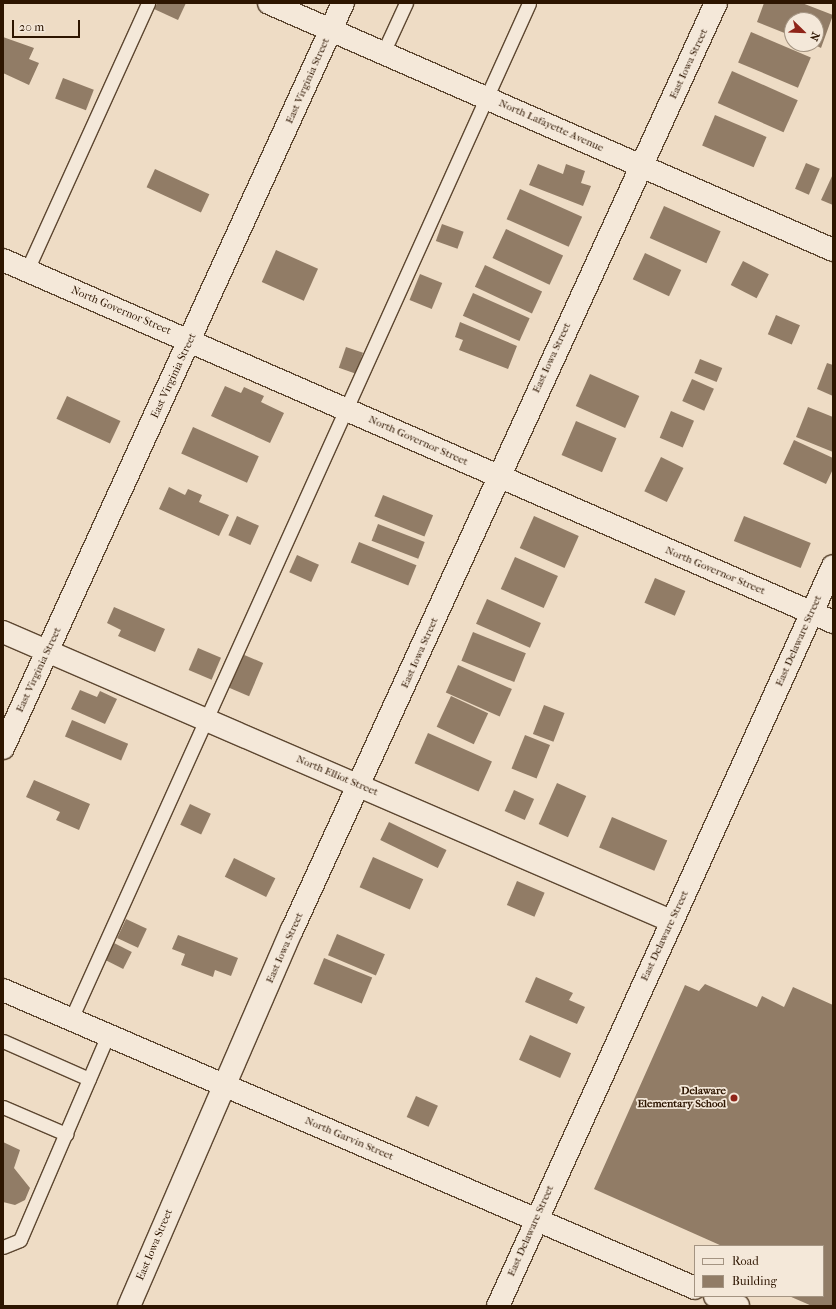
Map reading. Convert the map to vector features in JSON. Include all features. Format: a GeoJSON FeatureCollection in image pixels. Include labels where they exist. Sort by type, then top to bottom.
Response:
{"type":"FeatureCollection","features":[{"type":"Feature","properties":{"kind":"street","name":"North Lafayette Avenue"},"geometry":{"type":"LineString","coordinates":[[269,3],[833,250]]}},
{"type":"Feature","properties":{"kind":"street","name":"East Virginia Street"},"geometry":{"type":"LineString","coordinates":[[3,748],[191,340],[343,3]]}},
{"type":"Feature","properties":{"kind":"street","name":"East Iowa Street"},"geometry":{"type":"LineString","coordinates":[[129,1306],[223,1085],[361,786],[499,477],[716,3]]}},
{"type":"Feature","properties":{"kind":"street","name":"North Governor Street"},"geometry":{"type":"LineString","coordinates":[[3,260],[191,340],[499,477],[833,622]]}},
{"type":"Feature","properties":{"kind":"street","name":"East Delaware Street"},"geometry":{"type":"LineString","coordinates":[[498,1306],[536,1219],[833,566]]}},
{"type":"Feature","properties":{"kind":"street","name":"North Elliot Street"},"geometry":{"type":"LineString","coordinates":[[3,632],[671,921]]}},
{"type":"Feature","properties":{"kind":"street","name":"North Garvin Street"},"geometry":{"type":"LineString","coordinates":[[3,990],[694,1288]]}},
{"type":"Feature","properties":{"kind":"street"},"geometry":{"type":"LineString","coordinates":[[717,1297],[738,1306]]}},
{"type":"Feature","properties":{"kind":"lane"},"geometry":{"type":"LineString","coordinates":[[26,270],[148,3]]}},
{"type":"Feature","properties":{"kind":"lane"},"geometry":{"type":"LineString","coordinates":[[383,53],[406,3]]}},
{"type":"Feature","properties":{"kind":"lane"},"geometry":{"type":"LineString","coordinates":[[71,1019],[204,719],[529,3]]}},
{"type":"Feature","properties":{"kind":"lane"},"geometry":{"type":"LineString","coordinates":[[3,1247],[20,1240],[108,1035]]}},
{"type":"Feature","properties":{"kind":"lane"},"geometry":{"type":"LineString","coordinates":[[3,1041],[90,1079]]}},
{"type":"Feature","properties":{"kind":"lane"},"geometry":{"type":"LineString","coordinates":[[3,1107],[66,1134]]}},
{"type":"Feature","properties":{"kind":"building"},"geometry":{"type":"Polygon","coordinates":[[[157,3],[186,3],[178,20],[154,9],[157,3]]]}},
{"type":"Feature","properties":{"kind":"building"},"geometry":{"type":"Polygon","coordinates":[[[764,3],[802,3],[833,15],[824,40],[824,12],[784,12],[784,33],[757,22],[764,3]]]}},
{"type":"Feature","properties":{"kind":"building"},"geometry":{"type":"Polygon","coordinates":[[[751,32],[784,46],[784,52],[798,52],[811,57],[798,88],[738,62],[751,32]]]}},
{"type":"Feature","properties":{"kind":"building"},"geometry":{"type":"Polygon","coordinates":[[[3,37],[34,48],[29,59],[39,63],[29,85],[3,73],[3,37]]]}},
{"type":"Feature","properties":{"kind":"building"},"geometry":{"type":"Polygon","coordinates":[[[732,71],[798,100],[784,132],[718,103],[732,71]]]}},
{"type":"Feature","properties":{"kind":"building"},"geometry":{"type":"Polygon","coordinates":[[[63,78],[94,90],[86,110],[55,99],[63,78]]]}},
{"type":"Feature","properties":{"kind":"building"},"geometry":{"type":"Polygon","coordinates":[[[715,115],[767,137],[754,167],[702,145],[715,115]]]}},
{"type":"Feature","properties":{"kind":"building"},"geometry":{"type":"Polygon","coordinates":[[[806,163],[820,169],[809,195],[795,189],[806,163]]]}},
{"type":"Feature","properties":{"kind":"building"},"geometry":{"type":"Polygon","coordinates":[[[538,164],[563,174],[566,164],[585,171],[581,183],[591,186],[583,206],[529,185],[538,164]]]}},
{"type":"Feature","properties":{"kind":"building"},"geometry":{"type":"Polygon","coordinates":[[[155,169],[209,194],[201,212],[147,187],[155,169]]]}},
{"type":"Feature","properties":{"kind":"building"},"geometry":{"type":"Polygon","coordinates":[[[833,174],[833,205],[821,200],[833,174]]]}},
{"type":"Feature","properties":{"kind":"building"},"geometry":{"type":"Polygon","coordinates":[[[520,189],[582,217],[569,247],[507,219],[520,189]]]}},
{"type":"Feature","properties":{"kind":"building"},"geometry":{"type":"Polygon","coordinates":[[[664,206],[721,231],[706,263],[650,238],[664,206]]]}},
{"type":"Feature","properties":{"kind":"building"},"geometry":{"type":"Polygon","coordinates":[[[442,224],[464,232],[457,249],[436,241],[442,224]]]}},
{"type":"Feature","properties":{"kind":"building"},"geometry":{"type":"Polygon","coordinates":[[[506,229],[563,256],[550,285],[492,258],[506,229]]]}},
{"type":"Feature","properties":{"kind":"building"},"geometry":{"type":"Polygon","coordinates":[[[276,250],[318,269],[304,301],[262,282],[276,250]]]}},
{"type":"Feature","properties":{"kind":"building"},"geometry":{"type":"Polygon","coordinates":[[[645,253],[681,270],[669,296],[633,279],[645,253]]]}},
{"type":"Feature","properties":{"kind":"building"},"geometry":{"type":"Polygon","coordinates":[[[743,261],[769,274],[757,298],[731,285],[743,261]]]}},
{"type":"Feature","properties":{"kind":"building"},"geometry":{"type":"Polygon","coordinates":[[[485,265],[542,292],[532,313],[475,287],[485,265]]]}},
{"type":"Feature","properties":{"kind":"building"},"geometry":{"type":"Polygon","coordinates":[[[420,274],[442,283],[432,309],[410,300],[420,274]]]}},
{"type":"Feature","properties":{"kind":"building"},"geometry":{"type":"Polygon","coordinates":[[[473,293],[530,318],[519,341],[463,316],[473,293]]]}},
{"type":"Feature","properties":{"kind":"building"},"geometry":{"type":"Polygon","coordinates":[[[776,315],[800,325],[792,344],[768,334],[776,315]]]}},
{"type":"Feature","properties":{"kind":"building"},"geometry":{"type":"Polygon","coordinates":[[[460,322],[517,346],[508,369],[459,350],[463,340],[455,337],[460,322]]]}},
{"type":"Feature","properties":{"kind":"building"},"geometry":{"type":"Polygon","coordinates":[[[346,347],[363,353],[356,374],[339,368],[346,347]]]}},
{"type":"Feature","properties":{"kind":"building"},"geometry":{"type":"Polygon","coordinates":[[[700,359],[722,368],[717,382],[694,373],[700,359]]]}},
{"type":"Feature","properties":{"kind":"building"},"geometry":{"type":"Polygon","coordinates":[[[827,363],[833,365],[833,396],[817,389],[827,363]]]}},
{"type":"Feature","properties":{"kind":"building"},"geometry":{"type":"Polygon","coordinates":[[[590,374],[639,396],[625,428],[576,406],[590,374]]]}},
{"type":"Feature","properties":{"kind":"building"},"geometry":{"type":"Polygon","coordinates":[[[692,379],[714,389],[704,411],[682,401],[692,379]]]}},
{"type":"Feature","properties":{"kind":"building"},"geometry":{"type":"Polygon","coordinates":[[[225,386],[241,393],[244,387],[264,396],[261,402],[284,413],[270,443],[211,416],[225,386]]]}},
{"type":"Feature","properties":{"kind":"building"},"geometry":{"type":"Polygon","coordinates":[[[67,396],[120,421],[110,444],[56,419],[67,396]]]}},
{"type":"Feature","properties":{"kind":"building"},"geometry":{"type":"Polygon","coordinates":[[[808,407],[833,417],[833,452],[796,437],[808,407]]]}},
{"type":"Feature","properties":{"kind":"building"},"geometry":{"type":"Polygon","coordinates":[[[671,411],[694,421],[683,447],[660,438],[671,411]]]}},
{"type":"Feature","properties":{"kind":"building"},"geometry":{"type":"Polygon","coordinates":[[[576,421],[617,438],[602,472],[562,455],[576,421]]]}},
{"type":"Feature","properties":{"kind":"building"},"geometry":{"type":"Polygon","coordinates":[[[193,427],[259,456],[247,483],[181,453],[193,427]]]}},
{"type":"Feature","properties":{"kind":"building"},"geometry":{"type":"Polygon","coordinates":[[[794,440],[833,458],[833,469],[826,484],[783,464],[794,440]]]}},
{"type":"Feature","properties":{"kind":"building"},"geometry":{"type":"Polygon","coordinates":[[[661,457],[683,468],[667,502],[644,491],[661,457]]]}},
{"type":"Feature","properties":{"kind":"building"},"geometry":{"type":"Polygon","coordinates":[[[169,487],[185,495],[188,489],[202,495],[199,502],[229,515],[219,536],[159,509],[169,487]]]}},
{"type":"Feature","properties":{"kind":"building"},"geometry":{"type":"Polygon","coordinates":[[[383,495],[433,515],[424,537],[374,516],[383,495]]]}},
{"type":"Feature","properties":{"kind":"building"},"geometry":{"type":"Polygon","coordinates":[[[237,516],[259,526],[250,545],[228,535],[237,516]]]}},
{"type":"Feature","properties":{"kind":"building"},"geometry":{"type":"Polygon","coordinates":[[[534,516],[579,536],[565,568],[520,548],[534,516]]]}},
{"type":"Feature","properties":{"kind":"building"},"geometry":{"type":"Polygon","coordinates":[[[744,516],[811,543],[801,568],[734,541],[744,516]]]}},
{"type":"Feature","properties":{"kind":"building"},"geometry":{"type":"Polygon","coordinates":[[[378,524],[425,542],[418,559],[372,541],[378,524]]]}},
{"type":"Feature","properties":{"kind":"building"},"geometry":{"type":"Polygon","coordinates":[[[359,542],[416,565],[408,586],[351,562],[359,542]]]}},
{"type":"Feature","properties":{"kind":"building"},"geometry":{"type":"Polygon","coordinates":[[[297,555],[319,565],[311,582],[289,572],[297,555]]]}},
{"type":"Feature","properties":{"kind":"building"},"geometry":{"type":"Polygon","coordinates":[[[515,557],[558,576],[544,608],[501,589],[515,557]]]}},
{"type":"Feature","properties":{"kind":"building"},"geometry":{"type":"Polygon","coordinates":[[[655,578],[685,591],[675,616],[644,603],[655,578]]]}},
{"type":"Feature","properties":{"kind":"building"},"geometry":{"type":"Polygon","coordinates":[[[487,599],[541,623],[530,648],[476,624],[487,599]]]}},
{"type":"Feature","properties":{"kind":"building"},"geometry":{"type":"Polygon","coordinates":[[[114,607],[165,629],[155,652],[118,636],[121,630],[107,623],[114,607]]]}},
{"type":"Feature","properties":{"kind":"building"},"geometry":{"type":"Polygon","coordinates":[[[473,632],[526,653],[514,682],[461,661],[473,632]]]}},
{"type":"Feature","properties":{"kind":"building"},"geometry":{"type":"Polygon","coordinates":[[[198,648],[221,658],[212,680],[189,670],[198,648]]]}},
{"type":"Feature","properties":{"kind":"building"},"geometry":{"type":"Polygon","coordinates":[[[242,654],[263,663],[249,696],[228,687],[242,654]]]}},
{"type":"Feature","properties":{"kind":"building"},"geometry":{"type":"Polygon","coordinates":[[[458,665],[512,689],[500,716],[446,692],[458,665]]]}},
{"type":"Feature","properties":{"kind":"building"},"geometry":{"type":"Polygon","coordinates":[[[80,690],[97,697],[100,691],[117,699],[105,724],[71,709],[80,690]]]}},
{"type":"Feature","properties":{"kind":"building"},"geometry":{"type":"Polygon","coordinates":[[[451,696],[488,713],[474,744],[437,727],[451,696]]]}},
{"type":"Feature","properties":{"kind":"building"},"geometry":{"type":"Polygon","coordinates":[[[544,705],[565,713],[553,742],[533,734],[544,705]]]}},
{"type":"Feature","properties":{"kind":"building"},"geometry":{"type":"Polygon","coordinates":[[[72,720],[128,744],[121,760],[65,737],[72,720]]]}},
{"type":"Feature","properties":{"kind":"building"},"geometry":{"type":"Polygon","coordinates":[[[428,733],[492,761],[479,792],[415,763],[428,733]]]}},
{"type":"Feature","properties":{"kind":"building"},"geometry":{"type":"Polygon","coordinates":[[[525,735],[550,745],[537,778],[512,768],[525,735]]]}},
{"type":"Feature","properties":{"kind":"building"},"geometry":{"type":"Polygon","coordinates":[[[34,780],[90,804],[79,830],[56,820],[60,812],[26,797],[34,780]]]}},
{"type":"Feature","properties":{"kind":"building"},"geometry":{"type":"Polygon","coordinates":[[[557,783],[586,796],[568,837],[539,824],[557,783]]]}},
{"type":"Feature","properties":{"kind":"building"},"geometry":{"type":"Polygon","coordinates":[[[514,790],[534,799],[525,820],[505,811],[514,790]]]}},
{"type":"Feature","properties":{"kind":"building"},"geometry":{"type":"Polygon","coordinates":[[[190,804],[211,814],[201,835],[180,825],[190,804]]]}},
{"type":"Feature","properties":{"kind":"building"},"geometry":{"type":"Polygon","coordinates":[[[612,817],[667,840],[654,871],[599,847],[612,817]]]}},
{"type":"Feature","properties":{"kind":"building"},"geometry":{"type":"Polygon","coordinates":[[[389,822],[447,850],[438,868],[380,840],[389,822]]]}},
{"type":"Feature","properties":{"kind":"building"},"geometry":{"type":"Polygon","coordinates":[[[373,857],[423,879],[410,910],[360,887],[373,857]]]}},
{"type":"Feature","properties":{"kind":"building"},"geometry":{"type":"Polygon","coordinates":[[[234,858],[275,878],[266,897],[225,877],[234,858]]]}},
{"type":"Feature","properties":{"kind":"building"},"geometry":{"type":"Polygon","coordinates":[[[517,881],[545,893],[534,917],[507,905],[517,881]]]}},
{"type":"Feature","properties":{"kind":"building"},"geometry":{"type":"Polygon","coordinates":[[[126,919],[147,929],[138,948],[117,938],[126,919]]]}},
{"type":"Feature","properties":{"kind":"building"},"geometry":{"type":"Polygon","coordinates":[[[337,934],[385,954],[376,975],[328,955],[337,934]]]}},
{"type":"Feature","properties":{"kind":"building"},"geometry":{"type":"Polygon","coordinates":[[[178,935],[238,958],[231,976],[215,970],[213,977],[181,965],[185,954],[172,949],[178,935]]]}},
{"type":"Feature","properties":{"kind":"building"},"geometry":{"type":"Polygon","coordinates":[[[114,943],[132,952],[123,969],[105,960],[114,943]]]}},
{"type":"Feature","properties":{"kind":"building"},"geometry":{"type":"Polygon","coordinates":[[[324,958],[372,977],[362,1003],[314,984],[324,958]]]}},
{"type":"Feature","properties":{"kind":"building"},"geometry":{"type":"Polygon","coordinates":[[[536,977],[573,993],[569,1000],[585,1007],[577,1024],[525,1002],[536,977]]]}},
{"type":"Feature","properties":{"kind":"building","name":"Delaware Elementary School"},"geometry":{"type":"Polygon","coordinates":[[[705,984],[757,1007],[762,996],[784,1007],[793,987],[833,1005],[833,1306],[812,1306],[791,1297],[824,1297],[824,1245],[720,1245],[594,1189],[685,985],[699,991],[705,984]]]}},
{"type":"Feature","properties":{"kind":"building"},"geometry":{"type":"Polygon","coordinates":[[[530,1035],[571,1053],[560,1078],[519,1060],[530,1035]]]}},
{"type":"Feature","properties":{"kind":"building"},"geometry":{"type":"Polygon","coordinates":[[[416,1096],[438,1106],[429,1127],[407,1117],[416,1096]]]}},
{"type":"Feature","properties":{"kind":"building"},"geometry":{"type":"Polygon","coordinates":[[[3,1142],[20,1150],[14,1168],[30,1188],[25,1200],[15,1205],[3,1202],[3,1142]]]}},
{"type":"Feature","properties":{"kind":"place","name":"Delaware Elementary School"},"geometry":{"type":"Point","coordinates":[734,1098]}}]}
